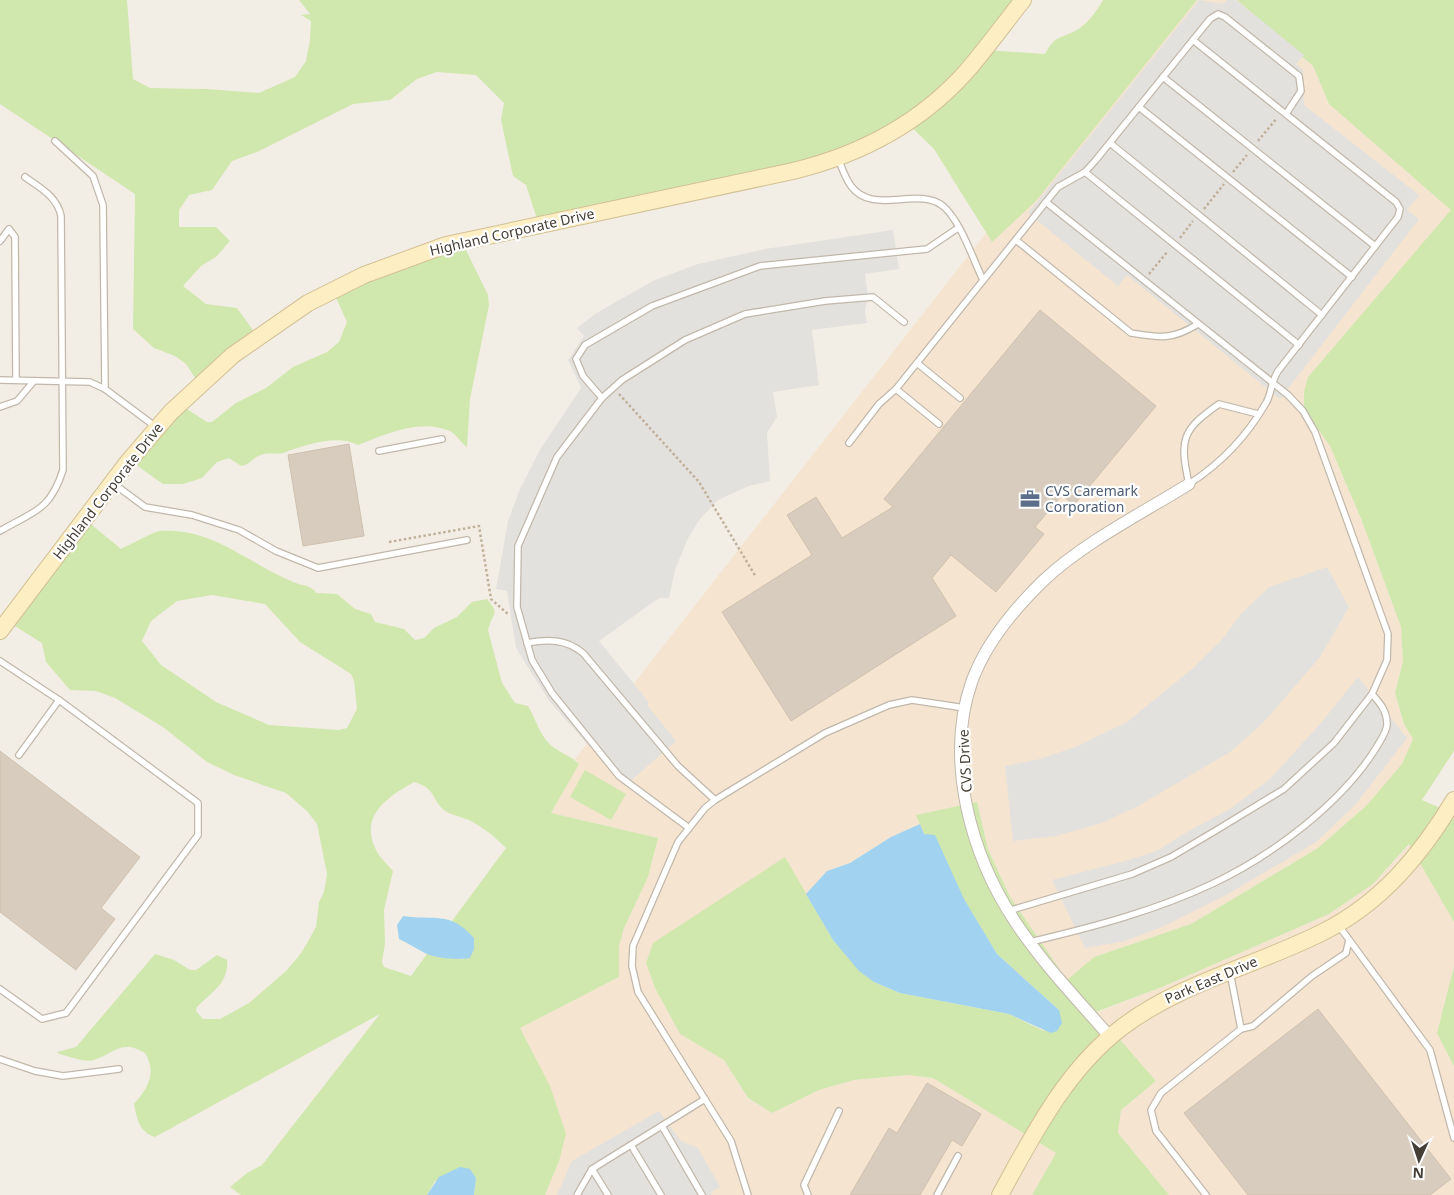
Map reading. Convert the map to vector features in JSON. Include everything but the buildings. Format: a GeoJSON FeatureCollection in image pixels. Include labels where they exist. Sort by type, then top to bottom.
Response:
{"type":"FeatureCollection","features":[{"type":"Feature","properties":{"kind":"street","name":"Highland Corporate Drive"},"geometry":{"type":"LineString","coordinates":[[0,631],[156,428],[200,383],[265,331],[338,288],[393,263],[470,239],[794,171],[838,158],[885,136],[935,102],[978,58],[1023,0]]}},
{"type":"Feature","properties":{"kind":"street","name":"CVS Drive"},"geometry":{"type":"LineString","coordinates":[[1110,1037],[1029,942],[1008,910],[982,858],[967,803],[961,748],[965,708],[972,680],[987,650],[1009,619],[1045,579],[1085,548],[1189,484]]}},
{"type":"Feature","properties":{"kind":"street","name":"Park East Drive"},"geometry":{"type":"LineString","coordinates":[[1000,1195],[1069,1081],[1110,1037],[1163,1001],[1309,939],[1364,907],[1402,874],[1429,840],[1454,800]]}},
{"type":"Feature","properties":{"kind":"lane"},"geometry":{"type":"LineString","coordinates":[[849,442],[879,404],[896,389],[1058,187],[1085,172],[1210,19],[1218,14],[1299,76],[1300,91],[1284,112]]}},
{"type":"Feature","properties":{"kind":"lane"},"geometry":{"type":"LineString","coordinates":[[1193,40],[1398,204],[1399,214],[1271,382],[1267,402],[1258,414],[1217,465],[1189,484],[1184,462],[1184,438],[1197,419],[1219,404],[1258,414]]}},
{"type":"Feature","properties":{"kind":"lane"},"geometry":{"type":"LineString","coordinates":[[1163,77],[1375,246]]}},
{"type":"Feature","properties":{"kind":"lane"},"geometry":{"type":"LineString","coordinates":[[1139,107],[1352,276]]}},
{"type":"Feature","properties":{"kind":"lane"},"geometry":{"type":"LineString","coordinates":[[55,141],[93,176],[103,205],[105,389]]}},
{"type":"Feature","properties":{"kind":"lane"},"geometry":{"type":"LineString","coordinates":[[1110,143],[1322,315]]}},
{"type":"Feature","properties":{"kind":"lane"},"geometry":{"type":"LineString","coordinates":[[838,158],[849,182],[857,192],[876,199],[931,200],[949,212],[983,280]]}},
{"type":"Feature","properties":{"kind":"lane"},"geometry":{"type":"LineString","coordinates":[[1085,172],[1299,345]]}},
{"type":"Feature","properties":{"kind":"lane"},"geometry":{"type":"LineString","coordinates":[[0,531],[43,508],[58,487],[63,470],[60,210],[53,197],[25,177]]}},
{"type":"Feature","properties":{"kind":"lane"},"geometry":{"type":"LineString","coordinates":[[1008,910],[1132,874],[1170,857],[1284,789],[1334,743],[1372,694],[1387,660],[1388,634],[1315,432],[1303,411],[1288,395],[1046,202]]}},
{"type":"Feature","properties":{"kind":"lane"},"geometry":{"type":"LineString","coordinates":[[602,398],[583,376],[576,359],[585,345],[652,306],[760,266],[927,249],[958,228]]}},
{"type":"Feature","properties":{"kind":"lane"},"geometry":{"type":"LineString","coordinates":[[0,241],[9,229],[15,237],[16,380]]}},
{"type":"Feature","properties":{"kind":"lane"},"geometry":{"type":"LineString","coordinates":[[1016,240],[1131,333],[1155,337],[1180,335],[1198,324]]}},
{"type":"Feature","properties":{"kind":"lane"},"geometry":{"type":"LineString","coordinates":[[689,828],[619,776],[552,694],[532,660],[517,607],[518,546],[557,457],[602,398],[612,388],[684,340],[745,314],[825,301],[874,297],[904,322]]}},
{"type":"Feature","properties":{"kind":"lane"},"geometry":{"type":"LineString","coordinates":[[917,363],[960,398]]}},
{"type":"Feature","properties":{"kind":"lane"},"geometry":{"type":"LineString","coordinates":[[0,380],[90,382],[105,389],[156,428]]}},
{"type":"Feature","properties":{"kind":"lane"},"geometry":{"type":"LineString","coordinates":[[0,407],[18,401],[34,381]]}},
{"type":"Feature","properties":{"kind":"lane"},"geometry":{"type":"LineString","coordinates":[[896,389],[939,424]]}},
{"type":"Feature","properties":{"kind":"lane"},"geometry":{"type":"LineString","coordinates":[[379,452],[442,438]]}},
{"type":"Feature","properties":{"kind":"lane"},"geometry":{"type":"LineString","coordinates":[[112,483],[152,510],[192,515],[239,530],[276,551],[318,568],[467,540]]}},
{"type":"Feature","properties":{"kind":"lane"},"geometry":{"type":"LineString","coordinates":[[527,642],[556,640],[579,650],[678,766],[715,800]]}},
{"type":"Feature","properties":{"kind":"lane"},"geometry":{"type":"LineString","coordinates":[[0,661],[59,700],[198,803],[198,834],[66,1013],[42,1019],[0,989]]}},
{"type":"Feature","properties":{"kind":"lane"},"geometry":{"type":"LineString","coordinates":[[1029,942],[1128,917],[1215,883],[1269,851],[1321,812],[1363,769],[1381,740],[1387,725],[1384,709],[1372,694]]}},
{"type":"Feature","properties":{"kind":"lane"},"geometry":{"type":"LineString","coordinates":[[19,755],[59,700]]}},
{"type":"Feature","properties":{"kind":"lane"},"geometry":{"type":"LineString","coordinates":[[748,1195],[731,1141],[638,992],[632,966],[633,946],[678,842],[715,800],[825,734],[889,704],[912,700],[965,708]]}},
{"type":"Feature","properties":{"kind":"lane"},"geometry":{"type":"LineString","coordinates":[[1337,924],[1430,1050],[1454,1138]]}},
{"type":"Feature","properties":{"kind":"lane"},"geometry":{"type":"LineString","coordinates":[[1206,1195],[1156,1131],[1151,1110],[1161,1093],[1242,1029],[1253,1026],[1312,976],[1346,953],[1349,940]]}},
{"type":"Feature","properties":{"kind":"lane"},"geometry":{"type":"LineString","coordinates":[[1230,971],[1242,1029]]}},
{"type":"Feature","properties":{"kind":"lane"},"geometry":{"type":"LineString","coordinates":[[0,1059],[35,1071],[63,1076],[119,1069]]}},
{"type":"Feature","properties":{"kind":"lane"},"geometry":{"type":"LineString","coordinates":[[576,1195],[592,1169],[705,1099]]}},
{"type":"Feature","properties":{"kind":"lane"},"geometry":{"type":"LineString","coordinates":[[808,1195],[804,1185],[839,1111]]}},
{"type":"Feature","properties":{"kind":"lane"},"geometry":{"type":"LineString","coordinates":[[662,1126],[702,1195]]}},
{"type":"Feature","properties":{"kind":"lane"},"geometry":{"type":"LineString","coordinates":[[631,1145],[661,1195]]}},
{"type":"Feature","properties":{"kind":"lane"},"geometry":{"type":"LineString","coordinates":[[937,1195],[958,1156]]}},
{"type":"Feature","properties":{"kind":"lane"},"geometry":{"type":"LineString","coordinates":[[592,1169],[608,1195]]}},
{"type":"Feature","properties":{"kind":"path"},"geometry":{"type":"LineString","coordinates":[[1145,281],[1252,148],[1284,112]]}},
{"type":"Feature","properties":{"kind":"path"},"geometry":{"type":"LineString","coordinates":[[612,388],[657,433],[699,482],[756,577]]}},
{"type":"Feature","properties":{"kind":"path"},"geometry":{"type":"LineString","coordinates":[[389,542],[479,526],[491,598],[523,628]]}},
{"type":"Feature","properties":{"kind":"shaded area"},"geometry":{"type":"Polygon","coordinates":[[[1197,0],[1237,0],[1313,66],[1329,104],[1452,210],[1308,377],[1304,409],[1330,446],[1362,521],[1401,627],[1403,661],[1395,693],[1404,724],[1413,739],[1403,764],[1367,805],[1318,848],[1191,924],[1094,957],[1067,980],[1010,897],[988,849],[977,802],[917,815],[920,824],[891,837],[850,863],[827,871],[806,894],[785,858],[652,946],[646,963],[655,988],[680,1034],[724,1060],[748,1099],[772,1113],[819,1090],[854,1080],[908,1075],[933,1078],[1056,1153],[1032,1195],[545,1195],[559,1161],[536,1061],[520,1028],[619,977],[619,946],[624,928],[648,877],[658,838],[551,813],[579,764],[575,759],[986,233],[992,242],[1197,0]]]}},
{"type":"Feature","properties":{"kind":"shaded area"},"geometry":{"type":"Polygon","coordinates":[[[1199,0],[1223,4],[1227,0],[1236,0],[1304,55],[1296,64],[1303,70],[1304,105],[1419,195],[1407,210],[1419,219],[1280,399],[1127,275],[1118,286],[1028,213],[1199,0]]]}},
{"type":"Feature","properties":{"kind":"shaded area"},"geometry":{"type":"Polygon","coordinates":[[[893,230],[899,269],[865,274],[868,295],[865,311],[867,323],[812,330],[819,385],[773,392],[777,417],[767,433],[770,481],[749,486],[718,500],[700,519],[688,538],[675,570],[669,598],[659,598],[599,641],[648,701],[648,706],[676,741],[625,786],[550,702],[516,648],[507,591],[496,589],[508,521],[520,489],[541,448],[581,388],[568,360],[584,336],[577,328],[595,314],[655,280],[698,264],[765,249],[893,230]]]}},
{"type":"Feature","properties":{"kind":"shaded area"},"geometry":{"type":"Polygon","coordinates":[[[1327,567],[1349,607],[1320,657],[1263,723],[1230,752],[1138,806],[1102,823],[1056,836],[1013,841],[1005,766],[1040,759],[1078,746],[1127,722],[1192,669],[1221,641],[1241,614],[1269,587],[1327,567]]]}},
{"type":"Feature","properties":{"kind":"shaded area"},"geometry":{"type":"Polygon","coordinates":[[[1358,677],[1407,738],[1356,804],[1316,842],[1228,894],[1164,926],[1125,941],[1085,948],[1052,880],[1157,851],[1187,832],[1230,809],[1270,779],[1321,723],[1358,677]]]}},
{"type":"Feature","properties":{"kind":"shaded area"},"geometry":{"type":"Polygon","coordinates":[[[1410,844],[1454,922],[1454,966],[1437,1033],[1454,1066],[1454,1195],[1169,1195],[1118,1133],[1121,1110],[1156,1081],[1096,1013],[1162,987],[1329,914],[1373,884],[1410,844]]]}},
{"type":"Feature","properties":{"kind":"shaded area"},"geometry":{"type":"Polygon","coordinates":[[[659,1111],[681,1141],[698,1148],[720,1187],[711,1192],[712,1195],[557,1195],[572,1161],[659,1111]]]}},
{"type":"Feature","properties":{"kind":"green space"},"geometry":{"type":"Polygon","coordinates":[[[0,0],[127,0],[133,79],[150,88],[206,89],[259,93],[295,77],[306,61],[311,21],[301,15],[310,14],[299,0],[1023,0],[985,50],[1045,54],[1060,37],[1075,31],[1087,22],[1103,0],[1197,0],[1036,201],[992,242],[934,149],[904,120],[836,155],[537,219],[526,185],[513,176],[501,120],[504,103],[476,75],[437,72],[417,79],[390,100],[353,104],[257,152],[232,161],[212,190],[189,195],[179,210],[179,227],[216,227],[230,241],[216,257],[201,266],[183,286],[206,304],[237,308],[255,333],[199,384],[186,364],[175,356],[154,348],[133,329],[135,194],[0,104],[0,0]]]}},
{"type":"Feature","properties":{"kind":"green space"},"geometry":{"type":"Polygon","coordinates":[[[1237,0],[1454,0],[1454,751],[1422,800],[1454,814],[1454,922],[1409,844],[1373,884],[1329,914],[1162,987],[1096,1012],[1156,1081],[1121,1110],[1118,1133],[1169,1195],[1032,1195],[1056,1153],[933,1078],[908,1075],[854,1080],[819,1090],[772,1113],[748,1098],[724,1060],[680,1034],[655,988],[646,963],[653,943],[785,857],[833,940],[874,982],[900,993],[1009,1014],[1044,1031],[1059,1010],[997,954],[924,834],[916,815],[977,802],[988,849],[1010,897],[1067,980],[1094,957],[1191,924],[1318,848],[1367,805],[1402,764],[1413,739],[1404,724],[1395,693],[1403,661],[1401,627],[1362,521],[1330,446],[1304,409],[1304,392],[1308,377],[1451,210],[1329,104],[1313,66],[1237,0]]]}},
{"type":"Feature","properties":{"kind":"green space"},"geometry":{"type":"Polygon","coordinates":[[[461,240],[488,295],[489,305],[470,399],[467,447],[450,431],[439,427],[415,427],[392,432],[358,445],[340,440],[311,444],[281,454],[264,454],[241,466],[229,458],[217,462],[202,478],[183,484],[163,484],[132,462],[179,404],[207,422],[212,422],[236,403],[266,388],[293,367],[327,352],[339,342],[347,322],[333,291],[461,240]]]}},
{"type":"Feature","properties":{"kind":"green space"},"geometry":{"type":"Polygon","coordinates":[[[86,520],[121,549],[159,531],[178,531],[213,540],[276,574],[293,582],[308,586],[317,593],[337,594],[355,609],[371,614],[375,622],[404,629],[415,640],[424,638],[434,628],[457,617],[472,602],[487,599],[495,611],[488,630],[502,683],[515,703],[528,706],[541,733],[548,742],[579,764],[551,813],[658,838],[648,877],[624,928],[619,946],[619,977],[520,1028],[550,1086],[566,1134],[559,1161],[545,1195],[474,1195],[476,1178],[435,1181],[427,1195],[241,1195],[230,1187],[247,1173],[262,1165],[380,1014],[155,1137],[145,1132],[142,1128],[134,1104],[149,1080],[149,1060],[145,1053],[130,1047],[124,1047],[94,1060],[86,1061],[57,1052],[76,1047],[155,954],[174,960],[190,970],[196,970],[217,955],[227,960],[227,968],[222,981],[214,992],[197,1007],[196,1011],[203,1019],[220,1019],[249,1003],[286,971],[302,952],[316,927],[319,902],[324,892],[327,874],[317,824],[307,811],[286,793],[234,775],[207,762],[163,727],[115,698],[96,691],[70,690],[46,662],[42,643],[8,622],[86,520]],[[212,595],[177,601],[151,621],[142,641],[161,665],[216,702],[269,725],[339,730],[347,728],[357,709],[354,681],[351,674],[300,642],[265,604],[212,595]],[[414,782],[394,794],[378,809],[373,817],[371,827],[376,850],[393,871],[384,910],[385,943],[382,962],[384,967],[411,976],[427,954],[462,959],[470,958],[452,921],[506,848],[479,826],[444,810],[426,787],[414,782]]]}},
{"type":"Feature","properties":{"kind":"green space"},"geometry":{"type":"Polygon","coordinates":[[[585,770],[626,794],[611,820],[570,797],[585,770]]]}},
{"type":"Feature","properties":{"kind":"green space"},"geometry":{"type":"Polygon","coordinates":[[[1454,966],[1454,1066],[1437,1033],[1454,966]]]}},
{"type":"Feature","properties":{"kind":"water"},"geometry":{"type":"Polygon","coordinates":[[[920,824],[924,834],[935,835],[964,899],[997,954],[1059,1010],[1062,1023],[1057,1031],[1051,1033],[1009,1014],[900,993],[874,982],[859,971],[833,940],[806,894],[827,871],[850,863],[891,837],[920,824]]]}},
{"type":"Feature","properties":{"kind":"water"},"geometry":{"type":"Polygon","coordinates":[[[403,916],[441,918],[457,923],[474,938],[474,949],[470,958],[440,958],[423,952],[399,939],[397,925],[403,916]]]}},
{"type":"Feature","properties":{"kind":"water"},"geometry":{"type":"Polygon","coordinates":[[[460,1167],[470,1169],[476,1178],[474,1195],[427,1195],[439,1177],[460,1167]]]}},
{"type":"Feature","properties":{"kind":"place","name":"CVS Caremark Corporation"},"geometry":{"type":"Point","coordinates":[1030,499]}}]}
